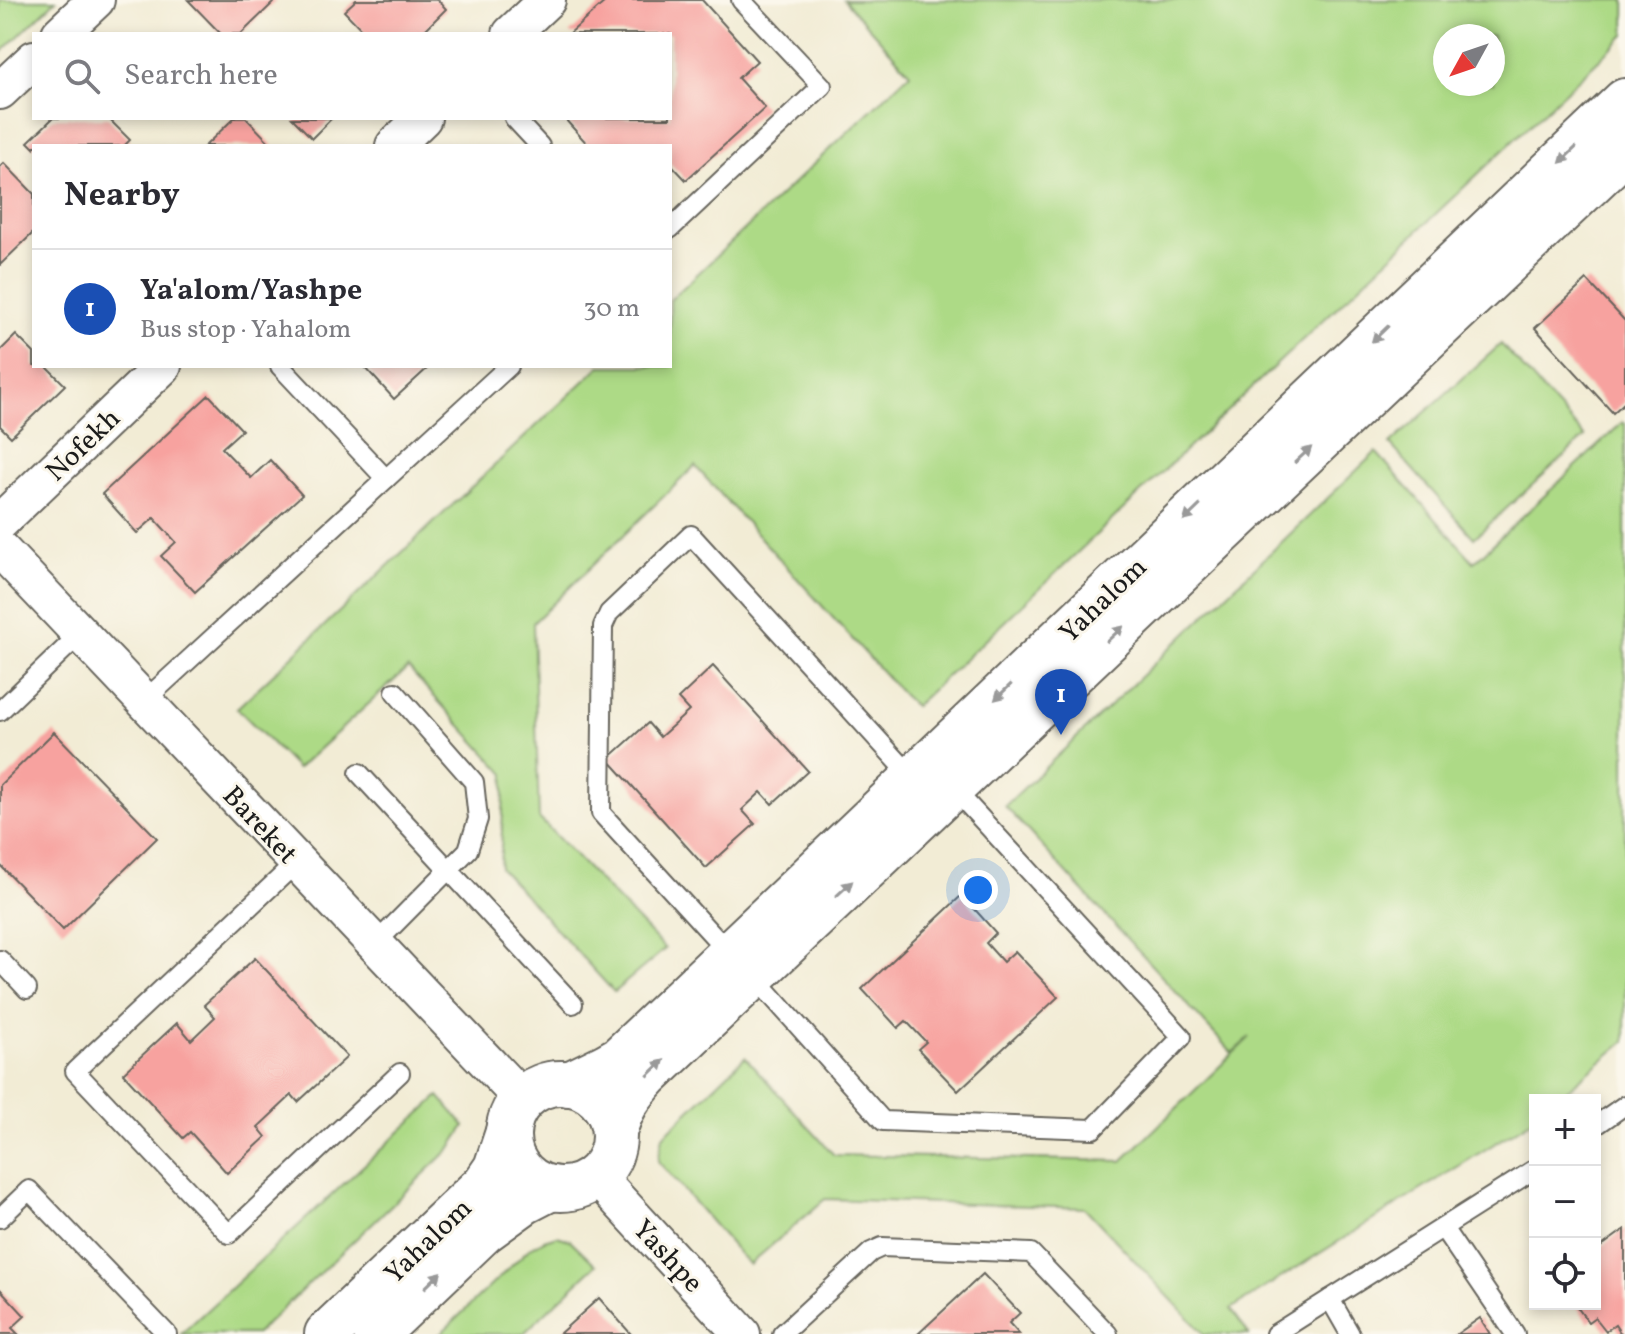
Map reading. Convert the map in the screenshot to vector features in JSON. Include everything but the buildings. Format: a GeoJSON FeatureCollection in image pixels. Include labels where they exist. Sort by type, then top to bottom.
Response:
{"type":"FeatureCollection","features":[{"type":"Feature","properties":{"kind":"street"},"geometry":{"type":"LineString","coordinates":[[62,32],[96,0]]}},
{"type":"Feature","properties":{"kind":"street"},"geometry":{"type":"LineString","coordinates":[[513,32],[547,0]]}},
{"type":"Feature","properties":{"kind":"street"},"geometry":{"type":"LineString","coordinates":[[0,91],[32,61]]}},
{"type":"Feature","properties":{"kind":"street","name":"Yahalom"},"geometry":{"type":"LineString","coordinates":[[933,783],[1625,101]]}},
{"type":"Feature","properties":{"kind":"street"},"geometry":{"type":"LineString","coordinates":[[396,144],[421,120]]}},
{"type":"Feature","properties":{"kind":"street","name":"Yahalom"},"geometry":{"type":"LineString","coordinates":[[569,1084],[620,1058],[741,964],[933,783],[1625,151]]}},
{"type":"Feature","properties":{"kind":"street","name":"Nofekh"},"geometry":{"type":"LineString","coordinates":[[0,522],[161,368]]}},
{"type":"Feature","properties":{"kind":"street","name":"Bareket"},"geometry":{"type":"LineString","coordinates":[[0,549],[375,944],[515,1116]]}},
{"type":"Feature","properties":{"kind":"street","name":"Yahalom"},"geometry":{"type":"LineString","coordinates":[[614,1132],[620,1112],[630,1095],[741,964]]}},
{"type":"Feature","properties":{"kind":"street"},"geometry":{"type":"LineString","coordinates":[[569,1084],[586,1089],[610,1115],[614,1132],[612,1151],[604,1167],[581,1186],[551,1188],[537,1184],[524,1175],[514,1162],[509,1148],[515,1116],[541,1086],[569,1084]]}},
{"type":"Feature","properties":{"kind":"street","name":"Yahalom"},"geometry":{"type":"LineString","coordinates":[[327,1334],[485,1184],[496,1168],[515,1116]]}},
{"type":"Feature","properties":{"kind":"street","name":"Yashpe"},"geometry":{"type":"LineString","coordinates":[[596,1176],[742,1334]]}},
{"type":"Feature","properties":{"kind":"street","name":"Yahalom"},"geometry":{"type":"LineString","coordinates":[[376,1334],[484,1231],[524,1202],[551,1188]]}},
{"type":"Feature","properties":{"kind":"lane"},"geometry":{"type":"LineString","coordinates":[[672,227],[822,86],[741,0]]}},
{"type":"Feature","properties":{"kind":"lane"},"geometry":{"type":"LineString","coordinates":[[516,120],[538,144]]}},
{"type":"Feature","properties":{"kind":"lane"},"geometry":{"type":"LineString","coordinates":[[282,368],[386,479]]}},
{"type":"Feature","properties":{"kind":"lane"},"geometry":{"type":"LineString","coordinates":[[144,701],[507,368]]}},
{"type":"Feature","properties":{"kind":"lane"},"geometry":{"type":"LineString","coordinates":[[691,535],[1182,1037],[1093,1129],[883,1121],[741,964],[601,813],[603,626],[609,613],[691,535]]}},
{"type":"Feature","properties":{"kind":"lane"},"geometry":{"type":"LineString","coordinates":[[0,711],[80,634]]}},
{"type":"Feature","properties":{"kind":"lane"},"geometry":{"type":"LineString","coordinates":[[375,944],[468,850],[478,819],[474,782],[395,692]]}},
{"type":"Feature","properties":{"kind":"lane"},"geometry":{"type":"LineString","coordinates":[[359,773],[573,1004]]}},
{"type":"Feature","properties":{"kind":"lane"},"geometry":{"type":"LineString","coordinates":[[297,862],[75,1071],[229,1234],[400,1073]]}},
{"type":"Feature","properties":{"kind":"lane"},"geometry":{"type":"LineString","coordinates":[[0,960],[27,989]]}},
{"type":"Feature","properties":{"kind":"lane"},"geometry":{"type":"LineString","coordinates":[[1601,1122],[1625,1105]]}},
{"type":"Feature","properties":{"kind":"lane"},"geometry":{"type":"LineString","coordinates":[[1275,1334],[1529,1173]]}},
{"type":"Feature","properties":{"kind":"lane"},"geometry":{"type":"LineString","coordinates":[[0,1218],[29,1190],[167,1334]]}},
{"type":"Feature","properties":{"kind":"lane"},"geometry":{"type":"LineString","coordinates":[[1443,1228],[1515,1334]]}},
{"type":"Feature","properties":{"kind":"lane"},"geometry":{"type":"LineString","coordinates":[[782,1334],[871,1252],[882,1247],[1031,1253],[1108,1334]]}},
{"type":"Feature","properties":{"kind":"lane"},"geometry":{"type":"LineString","coordinates":[[1330,1299],[1350,1334]]}},
{"type":"Feature","properties":{"kind":"green space"},"geometry":{"type":"Polygon","coordinates":[[[0,0],[56,0],[0,54],[0,0]]]}},
{"type":"Feature","properties":{"kind":"green space"},"geometry":{"type":"Polygon","coordinates":[[[844,0],[1625,0],[1625,35],[914,707],[695,466],[533,623],[539,818],[665,949],[614,992],[500,868],[505,774],[408,668],[297,769],[237,708],[598,368],[672,368],[672,298],[910,73],[844,0]]]}},
{"type":"Feature","properties":{"kind":"green space"},"geometry":{"type":"Polygon","coordinates":[[[1501,344],[1585,437],[1474,538],[1390,444],[1501,344]]]}},
{"type":"Feature","properties":{"kind":"green space"},"geometry":{"type":"Polygon","coordinates":[[[1623,422],[1625,424],[1625,1041],[1562,1094],[1529,1094],[1529,1122],[1231,1309],[1249,1334],[1204,1334],[1085,1208],[825,1199],[749,1265],[658,1161],[663,1136],[745,1057],[834,1155],[1122,1161],[1250,1037],[1232,1053],[1005,806],[1376,452],[1474,562],[1623,422]]]}},
{"type":"Feature","properties":{"kind":"green space"},"geometry":{"type":"Polygon","coordinates":[[[439,1096],[465,1126],[450,1149],[256,1334],[181,1334],[439,1096]]]}},
{"type":"Feature","properties":{"kind":"green space"},"geometry":{"type":"Polygon","coordinates":[[[557,1236],[570,1240],[596,1265],[523,1334],[440,1334],[529,1249],[557,1236]]]}},
{"type":"Feature","properties":{"kind":"place","name":"Ya'alom/Yashpe"},"geometry":{"type":"Point","coordinates":[1061,735]}}]}
